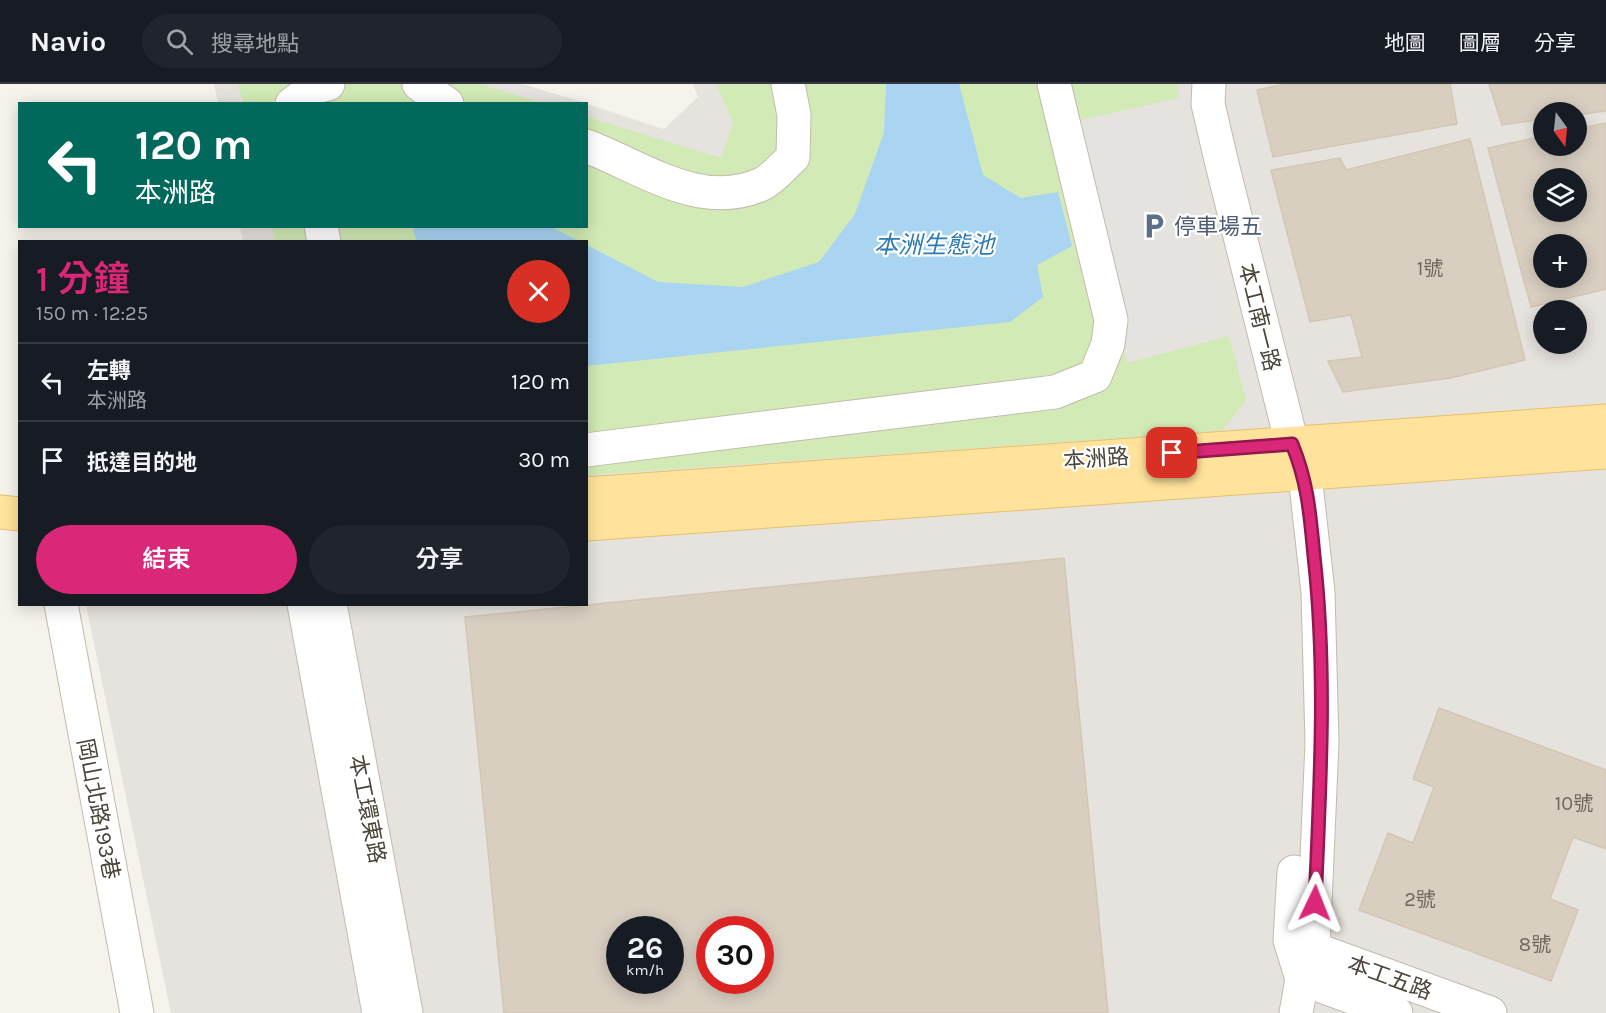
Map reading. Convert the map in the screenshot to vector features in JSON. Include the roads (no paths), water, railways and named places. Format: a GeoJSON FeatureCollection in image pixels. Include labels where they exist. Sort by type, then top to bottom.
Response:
{"type":"FeatureCollection","features":[{"type":"Feature","properties":{"kind":"main road","name":"本洲路"},"geometry":{"type":"LineString","coordinates":[[588,494],[1606,421]]}},
{"type":"Feature","properties":{"kind":"main road","name":"本洲路"},"geometry":{"type":"LineString","coordinates":[[588,524],[1295,476],[1606,452]]}},
{"type":"Feature","properties":{"kind":"main road"},"geometry":{"type":"LineString","coordinates":[[0,512],[18,514]]}},
{"type":"Feature","properties":{"kind":"street"},"geometry":{"type":"LineString","coordinates":[[295,102],[315,87],[328,84]]}},
{"type":"Feature","properties":{"kind":"street"},"geometry":{"type":"LineString","coordinates":[[419,84],[444,102]]}},
{"type":"Feature","properties":{"kind":"street"},"geometry":{"type":"LineString","coordinates":[[588,148],[682,189],[731,194],[764,184],[793,157],[794,115],[788,84]]}},
{"type":"Feature","properties":{"kind":"street"},"geometry":{"type":"LineString","coordinates":[[588,450],[1055,392],[1095,376],[1108,344],[1111,320],[1054,84]]}},
{"type":"Feature","properties":{"kind":"street","name":"本工南一路"},"geometry":{"type":"LineString","coordinates":[[1209,84],[1208,104],[1292,444]]}},
{"type":"Feature","properties":{"kind":"street"},"geometry":{"type":"LineString","coordinates":[[1292,444],[1295,476],[1302,743],[1302,979],[1296,1013]]}},
{"type":"Feature","properties":{"kind":"street","name":"岡山北路193巷"},"geometry":{"type":"LineString","coordinates":[[61,606],[137,1013]]}},
{"type":"Feature","properties":{"kind":"street","name":"本工環東路"},"geometry":{"type":"LineString","coordinates":[[304,606],[379,1013]]}},
{"type":"Feature","properties":{"kind":"street","name":"本工環東路"},"geometry":{"type":"LineString","coordinates":[[330,606],[406,1013]]}},
{"type":"Feature","properties":{"kind":"street","name":"本工五路"},"geometry":{"type":"LineString","coordinates":[[1302,944],[1490,1013]]}},
{"type":"Feature","properties":{"kind":"street","name":"本工五路"},"geometry":{"type":"LineString","coordinates":[[1302,979],[1396,1013]]}},
{"type":"Feature","properties":{"kind":"water","name":"本洲生態池"},"geometry":{"type":"Polygon","coordinates":[[[886,84],[959,84],[983,175],[1021,198],[1058,192],[1072,246],[1037,265],[1043,297],[1010,322],[588,366],[588,246],[658,282],[743,287],[819,262],[855,214],[884,132],[886,84]]]}},
{"type":"Feature","properties":{"kind":"water"},"geometry":{"type":"Polygon","coordinates":[[[412,228],[553,228],[577,240],[417,240],[412,228]]]}},
{"type":"Feature","properties":{"kind":"place","name":"停車場五"},"geometry":{"type":"Point","coordinates":[1154,226]}}]}
